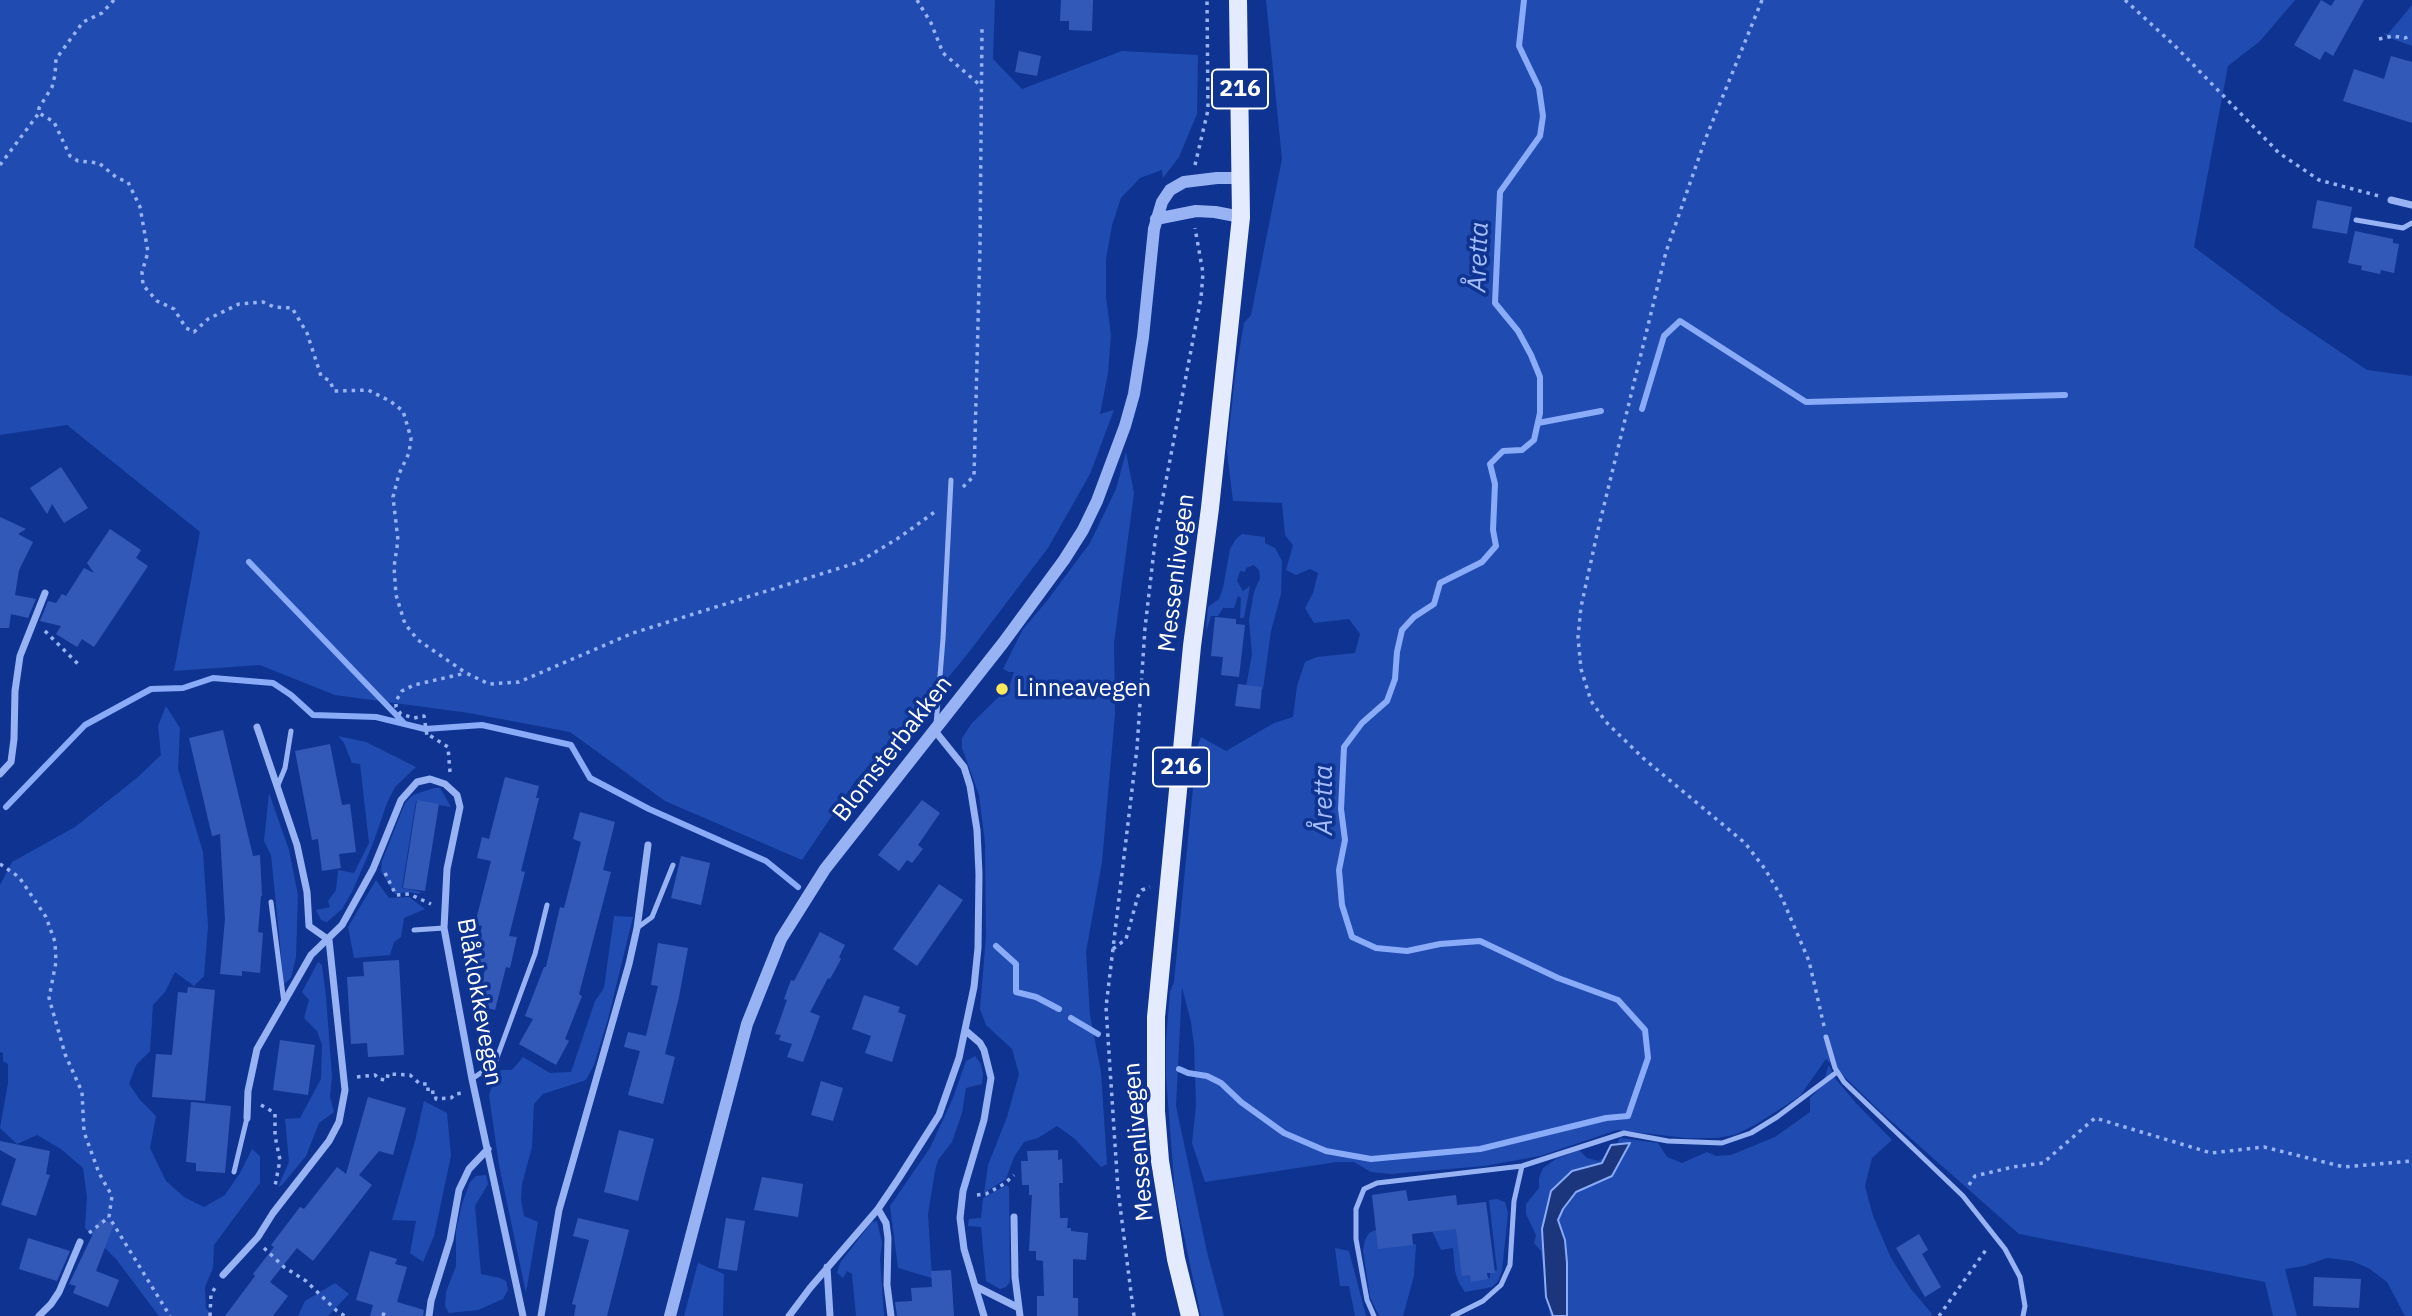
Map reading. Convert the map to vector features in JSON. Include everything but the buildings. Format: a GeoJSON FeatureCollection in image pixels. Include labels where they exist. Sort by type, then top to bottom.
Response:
{"type":"FeatureCollection","features":[{"type":"Feature","properties":{"kind":"main road","name":"Messenlivegen"},"geometry":{"type":"LineString","coordinates":[[1190,1316],[1167,1207],[1156,1111],[1156,1017],[1192,646],[1213,482],[1241,217],[1238,0]]}},
{"type":"Feature","properties":{"kind":"street","name":"Blomsterbakken"},"geometry":{"type":"LineString","coordinates":[[670,1316],[747,1024],[781,939],[825,869],[935,730],[1064,560],[1083,530],[1125,426],[1134,394],[1156,219],[1162,202],[1170,190],[1184,182],[1242,178]]}},
{"type":"Feature","properties":{"kind":"street"},"geometry":{"type":"LineString","coordinates":[[2392,200],[2412,205]]}},
{"type":"Feature","properties":{"kind":"street"},"geometry":{"type":"LineString","coordinates":[[1156,219],[1196,211],[1241,217]]}},
{"type":"Feature","properties":{"kind":"street"},"geometry":{"type":"LineString","coordinates":[[0,774],[11,762],[20,656],[35,624],[45,593]]}},
{"type":"Feature","properties":{"kind":"street"},"geometry":{"type":"LineString","coordinates":[[223,1275],[258,1237],[273,1213],[313,1163],[339,1122],[345,1090],[329,940],[309,926],[307,892],[298,845],[257,727]]}},
{"type":"Feature","properties":{"kind":"street"},"geometry":{"type":"LineString","coordinates":[[789,1316],[827,1267],[878,1209],[939,1115],[959,1058],[974,987],[978,948],[979,874],[975,811],[964,767],[935,730]]}},
{"type":"Feature","properties":{"kind":"street"},"geometry":{"type":"LineString","coordinates":[[247,1118],[248,1091],[257,1049],[312,955],[342,925],[373,869],[393,816],[408,790],[417,782],[430,779],[444,784]]}},
{"type":"Feature","properties":{"kind":"street","name":"Blåklokkevegen"},"geometry":{"type":"LineString","coordinates":[[444,784],[457,795],[460,807],[447,869],[444,928],[472,1079],[523,1316]]}},
{"type":"Feature","properties":{"kind":"street"},"geometry":{"type":"LineString","coordinates":[[541,1316],[559,1210],[619,1007],[637,928],[648,845]]}},
{"type":"Feature","properties":{"kind":"street"},"geometry":{"type":"LineString","coordinates":[[965,1030],[984,1050],[991,1078],[984,1120],[963,1191],[961,1233],[984,1316]]}},
{"type":"Feature","properties":{"kind":"street"},"geometry":{"type":"LineString","coordinates":[[429,1316],[450,1240],[459,1190],[469,1169],[488,1149]]}},
{"type":"Feature","properties":{"kind":"street"},"geometry":{"type":"LineString","coordinates":[[878,1209],[886,1223],[888,1238],[887,1285],[891,1316]]}},
{"type":"Feature","properties":{"kind":"street"},"geometry":{"type":"LineString","coordinates":[[1014,1217],[1017,1307],[1020,1316]]}},
{"type":"Feature","properties":{"kind":"street"},"geometry":{"type":"LineString","coordinates":[[39,1316],[59,1292],[80,1242]]}},
{"type":"Feature","properties":{"kind":"street"},"geometry":{"type":"LineString","coordinates":[[827,1267],[830,1316]]}},
{"type":"Feature","properties":{"kind":"street"},"geometry":{"type":"LineString","coordinates":[[975,1286],[1017,1307]]}},
{"type":"Feature","properties":{"kind":"lane"},"geometry":{"type":"LineString","coordinates":[[2357,219],[2403,228],[2412,223]]}},
{"type":"Feature","properties":{"kind":"lane"},"geometry":{"type":"LineString","coordinates":[[935,730],[951,480]]}},
{"type":"Feature","properties":{"kind":"lane"},"geometry":{"type":"LineString","coordinates":[[277,786],[285,768],[291,731]]}},
{"type":"Feature","properties":{"kind":"lane"},"geometry":{"type":"LineString","coordinates":[[637,928],[652,917],[673,866]]}},
{"type":"Feature","properties":{"kind":"lane"},"geometry":{"type":"LineString","coordinates":[[271,902],[284,1003]]}},
{"type":"Feature","properties":{"kind":"lane"},"geometry":{"type":"LineString","coordinates":[[472,1079],[495,1063],[535,954],[547,905]]}},
{"type":"Feature","properties":{"kind":"lane"},"geometry":{"type":"LineString","coordinates":[[414,930],[444,928]]}},
{"type":"Feature","properties":{"kind":"lane"},"geometry":{"type":"LineString","coordinates":[[1826,1037],[1837,1072],[1844,1082],[1963,1196],[1996,1237],[2020,1276],[2025,1306],[2023,1316]]}},
{"type":"Feature","properties":{"kind":"lane"},"geometry":{"type":"LineString","coordinates":[[1374,1316],[1367,1300],[1356,1239],[1356,1209],[1364,1189],[1377,1183],[1522,1166],[1624,1133],[1668,1141],[1722,1143],[1751,1133],[1777,1117],[1837,1072]]}},
{"type":"Feature","properties":{"kind":"lane"},"geometry":{"type":"LineString","coordinates":[[234,1172],[247,1118]]}},
{"type":"Feature","properties":{"kind":"lane"},"geometry":{"type":"LineString","coordinates":[[1453,1316],[1483,1301],[1501,1285],[1510,1265],[1514,1201],[1522,1166]]}},
{"type":"Feature","properties":{"kind":"path"},"geometry":{"type":"LineString","coordinates":[[0,165],[39,113],[39,108],[52,87],[55,59],[83,22],[102,12],[114,0]]}},
{"type":"Feature","properties":{"kind":"path"},"geometry":{"type":"LineString","coordinates":[[917,0],[931,23],[943,52],[983,87]]}},
{"type":"Feature","properties":{"kind":"path"},"geometry":{"type":"LineString","coordinates":[[1194,170],[1208,110],[1206,0]]}},
{"type":"Feature","properties":{"kind":"path"},"geometry":{"type":"LineString","coordinates":[[1762,0],[1705,140],[1666,252],[1597,534],[1581,607],[1578,637],[1581,669],[1591,701],[1606,722],[1643,758],[1745,843],[1765,869],[1782,898],[1809,961],[1826,1037]]}},
{"type":"Feature","properties":{"kind":"path"},"geometry":{"type":"LineString","coordinates":[[2125,0],[2175,46],[2279,153],[2319,180],[2392,200]]}},
{"type":"Feature","properties":{"kind":"path"},"geometry":{"type":"LineString","coordinates":[[39,113],[54,122],[70,156],[78,161],[99,163],[117,178],[128,182],[140,207],[148,253],[142,272],[144,285],[157,301],[174,309],[186,327],[194,332],[208,319],[239,304],[263,302],[274,307],[292,309],[307,333],[321,376],[330,381],[334,391],[368,390],[403,411],[411,438],[409,453],[399,474],[393,498],[398,540],[394,578],[405,624],[418,640],[466,673],[489,684],[519,682],[633,633],[859,562],[950,501],[974,476],[982,28]]}},
{"type":"Feature","properties":{"kind":"path"},"geometry":{"type":"LineString","coordinates":[[2379,39],[2393,36],[2404,38],[2412,34]]}},
{"type":"Feature","properties":{"kind":"path"},"geometry":{"type":"LineString","coordinates":[[1134,1316],[1118,1190],[1106,1007],[1134,775],[1156,533],[1201,298],[1203,273],[1195,226]]}},
{"type":"Feature","properties":{"kind":"path"},"geometry":{"type":"LineString","coordinates":[[35,624],[55,639],[80,666]]}},
{"type":"Feature","properties":{"kind":"path"},"geometry":{"type":"LineString","coordinates":[[444,784],[451,767],[449,747],[427,736],[424,716],[414,718],[401,714],[396,707],[396,701],[402,691],[414,685],[466,673]]}},
{"type":"Feature","properties":{"kind":"path"},"geometry":{"type":"LineString","coordinates":[[0,864],[19,877],[46,917],[55,942],[56,962],[49,998],[65,1054],[82,1093],[84,1132],[99,1173],[112,1196],[109,1217],[170,1316]]}},
{"type":"Feature","properties":{"kind":"path"},"geometry":{"type":"LineString","coordinates":[[373,869],[385,872],[396,895],[409,894],[432,905]]}},
{"type":"Feature","properties":{"kind":"path"},"geometry":{"type":"LineString","coordinates":[[1112,948],[1126,939],[1142,890],[1153,886],[1169,888]]}},
{"type":"Feature","properties":{"kind":"path"},"geometry":{"type":"LineString","coordinates":[[363,1077],[375,1075],[379,1079],[387,1080],[388,1074],[410,1075],[420,1084],[428,1084],[428,1093],[435,1092],[436,1099],[451,1098]]}},
{"type":"Feature","properties":{"kind":"path"},"geometry":{"type":"LineString","coordinates":[[248,1091],[257,1102],[275,1113],[275,1136],[280,1160],[273,1213]]}},
{"type":"Feature","properties":{"kind":"path"},"geometry":{"type":"LineString","coordinates":[[1963,1196],[1975,1176],[2043,1163],[2095,1118],[2211,1153],[2264,1147],[2344,1167],[2412,1161]]}},
{"type":"Feature","properties":{"kind":"path"},"geometry":{"type":"LineString","coordinates":[[963,1191],[977,1196],[986,1194],[1014,1175]]}},
{"type":"Feature","properties":{"kind":"path"},"geometry":{"type":"LineString","coordinates":[[80,1242],[109,1217]]}},
{"type":"Feature","properties":{"kind":"path"},"geometry":{"type":"LineString","coordinates":[[258,1237],[265,1250],[284,1267],[306,1280],[345,1316]]}},
{"type":"Feature","properties":{"kind":"path"},"geometry":{"type":"LineString","coordinates":[[1939,1316],[1996,1237]]}},
{"type":"Feature","properties":{"kind":"path"},"geometry":{"type":"LineString","coordinates":[[210,1316],[211,1294],[223,1275]]}},
{"type":"Feature","properties":{"kind":"path"},"geometry":{"type":"LineString","coordinates":[[383,1316],[385,1309]]}},
{"type":"Feature","properties":{"kind":"shaded area"},"geometry":{"type":"Polygon","coordinates":[[[0,0],[995,0],[993,59],[1022,89],[1122,51],[1198,55],[1197,114],[1179,157],[1163,178],[1162,170],[1140,178],[1121,198],[1112,225],[1106,259],[1106,297],[1111,335],[1108,373],[1100,414],[1114,410],[1090,474],[1048,548],[969,652],[898,739],[856,780],[802,860],[665,801],[570,732],[469,713],[335,695],[260,665],[174,671],[200,532],[67,425],[0,435],[0,0]]]}},
{"type":"Feature","properties":{"kind":"shaded area"},"geometry":{"type":"Polygon","coordinates":[[[1266,0],[2295,0],[2260,41],[2228,66],[2194,247],[2281,312],[2367,370],[2412,376],[2412,1316],[2405,1316],[2387,1282],[2370,1269],[2352,1261],[2327,1258],[2285,1269],[2297,1316],[2273,1316],[2265,1282],[2019,1234],[1882,1113],[1826,1059],[1800,1096],[1734,1135],[1686,1138],[1617,1130],[1540,1156],[1484,1166],[1391,1174],[1371,1172],[1354,1162],[1337,1162],[1205,1182],[1192,1143],[1196,1106],[1194,1045],[1182,987],[1176,1106],[1207,1252],[1224,1316],[1201,1316],[1175,1194],[1166,1076],[1170,992],[1174,982],[1197,747],[1201,737],[1226,751],[1274,723],[1293,717],[1297,686],[1305,662],[1317,657],[1355,653],[1360,634],[1349,619],[1314,623],[1305,608],[1313,593],[1318,573],[1310,569],[1296,575],[1286,570],[1293,545],[1285,535],[1282,503],[1233,501],[1227,451],[1235,376],[1244,323],[1251,315],[1282,159],[1266,0]]]}},
{"type":"Feature","properties":{"kind":"shaded area"},"geometry":{"type":"Polygon","coordinates":[[[2412,5],[2412,46],[2383,33],[2388,34],[2412,5]]]}},
{"type":"Feature","properties":{"kind":"shaded area"},"geometry":{"type":"Polygon","coordinates":[[[1126,452],[1134,493],[1114,643],[1115,714],[1102,862],[1086,952],[1090,1015],[1101,1072],[1107,1164],[1101,1167],[1075,1139],[1057,1126],[1038,1138],[1024,1142],[1014,1157],[1006,1179],[984,1193],[988,1165],[1007,1117],[1019,1074],[1012,1049],[986,1025],[980,1009],[986,936],[985,843],[979,795],[962,748],[962,738],[972,723],[1009,687],[1014,672],[1003,669],[1023,629],[1090,543],[1116,489],[1126,452]]]}},
{"type":"Feature","properties":{"kind":"shaded area"},"geometry":{"type":"Polygon","coordinates":[[[1242,534],[1265,537],[1265,543],[1275,548],[1282,561],[1281,594],[1271,631],[1263,689],[1246,687],[1252,654],[1249,620],[1254,592],[1260,578],[1259,570],[1254,565],[1246,568],[1245,572],[1240,571],[1237,581],[1243,591],[1250,586],[1244,618],[1240,618],[1241,598],[1238,596],[1234,608],[1223,608],[1218,616],[1211,616],[1206,632],[1208,607],[1219,599],[1230,549],[1242,534]]]}},
{"type":"Feature","properties":{"kind":"shaded area"},"geometry":{"type":"Polygon","coordinates":[[[166,706],[180,728],[178,769],[203,852],[208,926],[204,976],[194,986],[175,972],[165,992],[153,1005],[150,1051],[136,1065],[129,1084],[156,1116],[150,1148],[166,1181],[184,1197],[204,1207],[225,1195],[252,1149],[260,1156],[260,1183],[214,1245],[213,1268],[205,1287],[206,1308],[212,1316],[159,1316],[116,1259],[85,1228],[87,1197],[83,1168],[61,1149],[37,1135],[17,1144],[0,1128],[8,1083],[8,1064],[3,1061],[3,1053],[0,1052],[0,885],[12,862],[75,827],[138,777],[161,755],[158,726],[166,706]]]}},
{"type":"Feature","properties":{"kind":"shaded area"},"geometry":{"type":"Polygon","coordinates":[[[338,736],[366,742],[416,767],[395,787],[352,892],[342,909],[327,922],[321,920],[316,910],[330,907],[328,901],[336,890],[338,870],[354,873],[369,843],[360,764],[352,763],[344,743],[338,736]]]}},
{"type":"Feature","properties":{"kind":"shaded area"},"geometry":{"type":"Polygon","coordinates":[[[440,788],[451,807],[416,801],[402,888],[422,892],[395,894],[381,871],[382,861],[405,803],[413,795],[440,788]]]}},
{"type":"Feature","properties":{"kind":"shaded area"},"geometry":{"type":"Polygon","coordinates":[[[269,793],[289,850],[298,895],[296,957],[291,978],[284,984],[271,855],[264,841],[269,793]]]}},
{"type":"Feature","properties":{"kind":"shaded area"},"geometry":{"type":"Polygon","coordinates":[[[376,880],[389,898],[409,897],[425,909],[404,918],[401,937],[394,942],[390,955],[354,958],[348,927],[376,880]]]}},
{"type":"Feature","properties":{"kind":"shaded area"},"geometry":{"type":"Polygon","coordinates":[[[614,916],[633,917],[594,1065],[586,1080],[543,1094],[534,1104],[532,1147],[522,1184],[521,1200],[524,1216],[538,1222],[526,1293],[499,1165],[489,1095],[494,1079],[501,1070],[512,1070],[523,1057],[550,1073],[571,1072],[595,1001],[604,988],[614,916]]]}},
{"type":"Feature","properties":{"kind":"shaded area"},"geometry":{"type":"Polygon","coordinates":[[[318,962],[322,965],[326,997],[332,1076],[330,1097],[334,1112],[319,1123],[306,1156],[278,1187],[289,1162],[285,1119],[300,1118],[321,1079],[322,1045],[317,1031],[304,1018],[309,1000],[302,992],[318,962]]]}},
{"type":"Feature","properties":{"kind":"shaded area"},"geometry":{"type":"Polygon","coordinates":[[[975,1056],[981,1064],[982,1084],[966,1088],[962,1113],[952,1142],[938,1160],[935,1171],[928,1214],[932,1278],[898,1268],[890,1206],[930,1148],[953,1098],[966,1061],[975,1056]]]}},
{"type":"Feature","properties":{"kind":"shaded area"},"geometry":{"type":"Polygon","coordinates":[[[1829,1065],[1834,1077],[1855,1102],[1892,1140],[1872,1158],[1865,1186],[1873,1216],[1891,1258],[1931,1316],[1550,1316],[1541,1251],[1534,1243],[1536,1235],[1526,1214],[1526,1204],[1539,1188],[1543,1168],[1556,1159],[1579,1150],[1587,1158],[1599,1161],[1614,1149],[1620,1138],[1658,1143],[1667,1157],[1682,1163],[1707,1152],[1716,1156],[1731,1155],[1775,1137],[1810,1112],[1810,1098],[1822,1086],[1829,1065]]]}},
{"type":"Feature","properties":{"kind":"shaded area"},"geometry":{"type":"Polygon","coordinates":[[[424,1101],[447,1113],[451,1156],[434,1236],[423,1262],[410,1253],[416,1221],[392,1220],[424,1101]]]}},
{"type":"Feature","properties":{"kind":"shaded area"},"geometry":{"type":"Polygon","coordinates":[[[1630,1143],[1612,1176],[1576,1192],[1558,1220],[1565,1240],[1567,1316],[1553,1316],[1546,1297],[1542,1229],[1551,1191],[1572,1171],[1602,1163],[1611,1145],[1630,1143]]]}},
{"type":"Feature","properties":{"kind":"shaded area"},"geometry":{"type":"Polygon","coordinates":[[[486,1175],[488,1184],[475,1206],[481,1274],[506,1281],[508,1290],[503,1299],[478,1310],[449,1313],[445,1306],[446,1292],[456,1266],[456,1231],[462,1204],[470,1182],[476,1176],[486,1175]]]}},
{"type":"Feature","properties":{"kind":"shaded area"},"geometry":{"type":"Polygon","coordinates":[[[1007,1185],[1010,1282],[1000,1289],[986,1281],[981,1227],[968,1226],[969,1219],[981,1218],[983,1198],[1007,1185]]]}},
{"type":"Feature","properties":{"kind":"shaded area"},"geometry":{"type":"Polygon","coordinates":[[[1489,1200],[1505,1202],[1508,1213],[1502,1271],[1492,1287],[1465,1292],[1455,1271],[1453,1248],[1441,1250],[1432,1231],[1458,1228],[1473,1280],[1490,1278],[1490,1272],[1497,1270],[1489,1200]]]}},
{"type":"Feature","properties":{"kind":"shaded area"},"geometry":{"type":"Polygon","coordinates":[[[877,1221],[882,1243],[880,1259],[884,1316],[856,1316],[852,1274],[847,1271],[843,1278],[837,1273],[840,1263],[872,1222],[877,1221]]]}},
{"type":"Feature","properties":{"kind":"shaded area"},"geometry":{"type":"Polygon","coordinates":[[[1378,1229],[1380,1248],[1416,1244],[1414,1276],[1403,1316],[1379,1316],[1370,1297],[1363,1250],[1369,1233],[1378,1229]]]}},
{"type":"Feature","properties":{"kind":"shaded area"},"geometry":{"type":"Polygon","coordinates":[[[1335,1248],[1349,1251],[1366,1316],[1355,1316],[1349,1286],[1340,1286],[1335,1248]]]}},
{"type":"Feature","properties":{"kind":"shaded area"},"geometry":{"type":"Polygon","coordinates":[[[698,1263],[724,1274],[723,1316],[684,1316],[698,1263]]]}},
{"type":"Feature","properties":{"kind":"shaded area"},"geometry":{"type":"Polygon","coordinates":[[[335,1283],[349,1294],[328,1316],[298,1316],[305,1301],[335,1283]]]}},
{"type":"Feature","properties":{"kind":"waterway","name":"Åretta"},"geometry":{"type":"LineString","coordinates":[[1179,1069],[1207,1076],[1221,1083],[1241,1102],[1284,1133],[1326,1151],[1371,1159],[1480,1149],[1606,1118],[1628,1116],[1648,1058],[1645,1030],[1618,1000],[1558,978],[1480,941],[1440,944],[1407,951],[1376,948],[1352,937],[1342,905],[1339,870],[1345,840],[1341,809],[1344,747],[1362,723],[1387,701],[1395,679],[1402,630],[1414,617],[1434,604],[1440,583],[1482,562],[1496,546],[1493,530],[1495,484],[1490,464],[1503,451],[1522,450],[1534,440],[1540,413],[1540,377],[1518,331],[1495,303],[1500,192],[1540,136],[1543,116],[1539,88],[1519,46],[1524,0]]}},
{"type":"Feature","properties":{"kind":"waterway"},"geometry":{"type":"LineString","coordinates":[[1642,409],[1664,336],[1680,321],[1806,402],[2065,395]]}},
{"type":"Feature","properties":{"kind":"waterway"},"geometry":{"type":"LineString","coordinates":[[1538,423],[1601,411]]}},
{"type":"Feature","properties":{"kind":"waterway"},"geometry":{"type":"LineString","coordinates":[[249,562],[403,722]]}},
{"type":"Feature","properties":{"kind":"waterway"},"geometry":{"type":"LineString","coordinates":[[6,807],[85,725],[151,689],[183,688],[213,678],[273,683],[313,715],[376,717],[425,729],[482,725],[571,745],[590,778],[649,809],[766,861],[798,887]]}},
{"type":"Feature","properties":{"kind":"waterway"},"geometry":{"type":"LineString","coordinates":[[996,946],[1016,964],[1016,992],[1036,997],[1059,1009]]}},
{"type":"Feature","properties":{"kind":"waterway"},"geometry":{"type":"LineString","coordinates":[[1071,1018],[1098,1034]]}},
{"type":"Feature","properties":{"kind":"place","name":"Linneavegen"},"geometry":{"type":"Point","coordinates":[1002,689]}}]}
